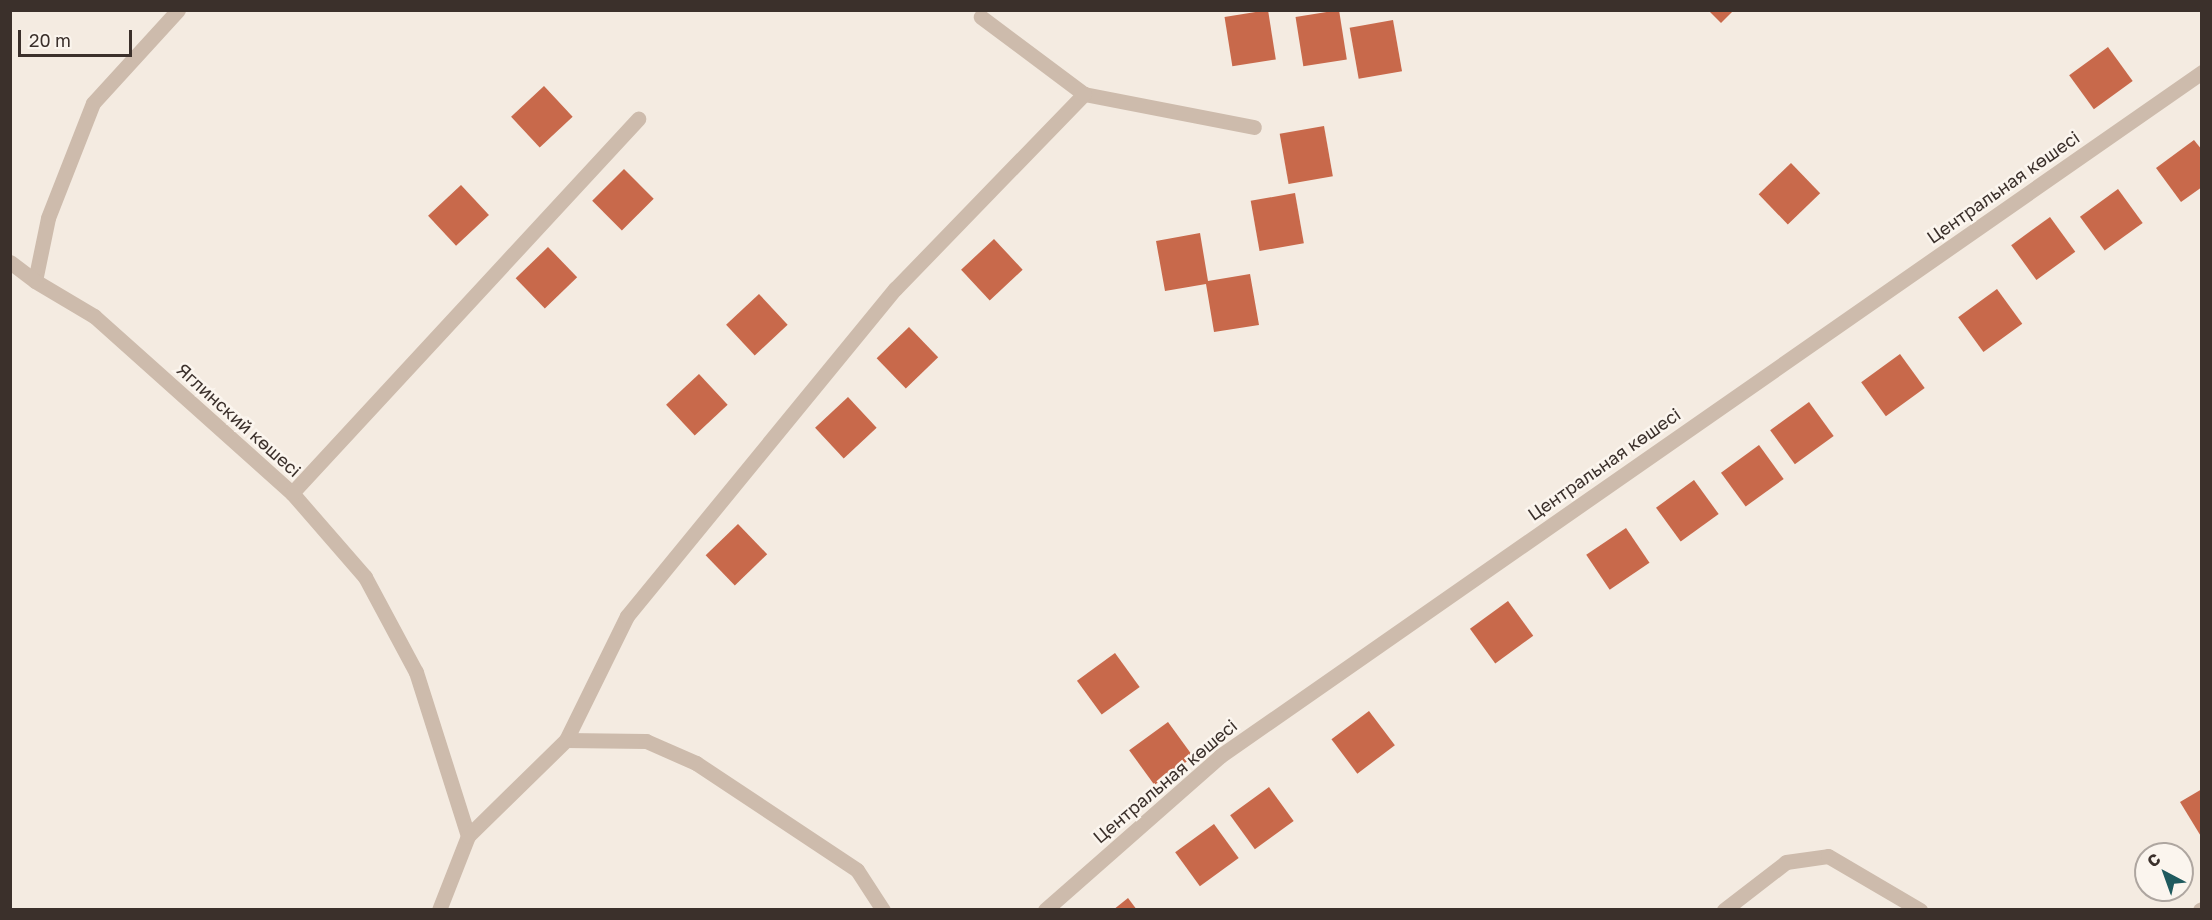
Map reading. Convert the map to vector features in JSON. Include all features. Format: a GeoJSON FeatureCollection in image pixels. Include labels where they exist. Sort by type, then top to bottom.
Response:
{"type":"FeatureCollection","features":[{"type":"Feature","properties":{"kind":"street"},"geometry":{"type":"LineString","coordinates":[[35,281],[48,218],[93,103],[178,10]]}},
{"type":"Feature","properties":{"kind":"street"},"geometry":{"type":"LineString","coordinates":[[981,17],[1084,94],[1254,127]]}},
{"type":"Feature","properties":{"kind":"street","name":"Центральная көшесі"},"geometry":{"type":"LineString","coordinates":[[1045,909],[1220,756],[2202,72]]}},
{"type":"Feature","properties":{"kind":"street"},"geometry":{"type":"LineString","coordinates":[[439,909],[468,836],[566,741],[627,616],[895,289],[1084,94]]}},
{"type":"Feature","properties":{"kind":"street"},"geometry":{"type":"LineString","coordinates":[[292,493],[638,120]]}},
{"type":"Feature","properties":{"kind":"street","name":"Яглинский көшесі"},"geometry":{"type":"LineString","coordinates":[[10,262],[35,281],[94,316],[292,493],[365,577],[416,672],[468,836]]}},
{"type":"Feature","properties":{"kind":"street"},"geometry":{"type":"LineString","coordinates":[[566,741],[646,741],[696,763],[857,870],[882,909]]}},
{"type":"Feature","properties":{"kind":"street"},"geometry":{"type":"LineString","coordinates":[[1724,909],[1786,862],[1828,856],[1920,909]]}},
{"type":"Feature","properties":{"kind":"building"},"geometry":{"type":"Polygon","coordinates":[[[1268,10],[1276,59],[1232,66],[1225,17],[1268,10]]]}},
{"type":"Feature","properties":{"kind":"building"},"geometry":{"type":"Polygon","coordinates":[[[1339,10],[1347,59],[1303,66],[1296,17],[1339,10]]]}},
{"type":"Feature","properties":{"kind":"building"},"geometry":{"type":"Polygon","coordinates":[[[1708,10],[1734,10],[1721,23],[1708,10]]]}},
{"type":"Feature","properties":{"kind":"building"},"geometry":{"type":"Polygon","coordinates":[[[1393,20],[1402,71],[1359,79],[1350,28],[1393,20]]]}},
{"type":"Feature","properties":{"kind":"building"},"geometry":{"type":"Polygon","coordinates":[[[2108,47],[2133,81],[2094,109],[2069,75],[2108,47]]]}},
{"type":"Feature","properties":{"kind":"building"},"geometry":{"type":"Polygon","coordinates":[[[544,86],[573,117],[540,147],[511,117],[544,86]]]}},
{"type":"Feature","properties":{"kind":"building"},"geometry":{"type":"Polygon","coordinates":[[[1324,126],[1333,176],[1289,184],[1280,134],[1324,126]]]}},
{"type":"Feature","properties":{"kind":"building"},"geometry":{"type":"Polygon","coordinates":[[[2194,140],[2202,150],[2202,187],[2181,202],[2156,168],[2194,140]]]}},
{"type":"Feature","properties":{"kind":"building"},"geometry":{"type":"Polygon","coordinates":[[[1791,163],[1820,193],[1788,224],[1759,194],[1791,163]]]}},
{"type":"Feature","properties":{"kind":"building"},"geometry":{"type":"Polygon","coordinates":[[[624,169],[654,199],[622,231],[592,201],[624,169]]]}},
{"type":"Feature","properties":{"kind":"building"},"geometry":{"type":"Polygon","coordinates":[[[461,185],[489,215],[456,246],[428,216],[461,185]]]}},
{"type":"Feature","properties":{"kind":"building"},"geometry":{"type":"Polygon","coordinates":[[[2118,189],[2143,223],[2105,251],[2080,217],[2118,189]]]}},
{"type":"Feature","properties":{"kind":"building"},"geometry":{"type":"Polygon","coordinates":[[[1295,193],[1304,243],[1260,251],[1251,201],[1295,193]]]}},
{"type":"Feature","properties":{"kind":"building"},"geometry":{"type":"Polygon","coordinates":[[[2050,217],[2075,252],[2036,280],[2011,245],[2050,217]]]}},
{"type":"Feature","properties":{"kind":"building"},"geometry":{"type":"Polygon","coordinates":[[[1200,233],[1208,281],[1250,274],[1259,325],[1214,332],[1206,284],[1165,291],[1156,241],[1200,233]]]}},
{"type":"Feature","properties":{"kind":"building"},"geometry":{"type":"Polygon","coordinates":[[[994,239],[1023,270],[990,300],[961,270],[994,239]]]}},
{"type":"Feature","properties":{"kind":"building"},"geometry":{"type":"Polygon","coordinates":[[[548,247],[577,277],[545,308],[516,278],[548,247]]]}},
{"type":"Feature","properties":{"kind":"building"},"geometry":{"type":"Polygon","coordinates":[[[1997,289],[2022,324],[1983,352],[1958,317],[1997,289]]]}},
{"type":"Feature","properties":{"kind":"building"},"geometry":{"type":"Polygon","coordinates":[[[759,294],[788,325],[755,355],[726,325],[759,294]]]}},
{"type":"Feature","properties":{"kind":"building"},"geometry":{"type":"Polygon","coordinates":[[[909,327],[938,357],[906,388],[877,358],[909,327]]]}},
{"type":"Feature","properties":{"kind":"building"},"geometry":{"type":"Polygon","coordinates":[[[1900,354],[1925,388],[1886,416],[1861,382],[1900,354]]]}},
{"type":"Feature","properties":{"kind":"building"},"geometry":{"type":"Polygon","coordinates":[[[699,374],[728,405],[695,435],[666,405],[699,374]]]}},
{"type":"Feature","properties":{"kind":"building"},"geometry":{"type":"Polygon","coordinates":[[[848,397],[877,428],[844,458],[815,428],[848,397]]]}},
{"type":"Feature","properties":{"kind":"building"},"geometry":{"type":"Polygon","coordinates":[[[1809,402],[1834,436],[1795,464],[1770,430],[1809,402]]]}},
{"type":"Feature","properties":{"kind":"building"},"geometry":{"type":"Polygon","coordinates":[[[1759,445],[1784,479],[1746,507],[1721,473],[1759,445]]]}},
{"type":"Feature","properties":{"kind":"building"},"geometry":{"type":"Polygon","coordinates":[[[1694,480],[1719,514],[1681,542],[1656,508],[1694,480]]]}},
{"type":"Feature","properties":{"kind":"building"},"geometry":{"type":"Polygon","coordinates":[[[738,524],[767,554],[735,585],[706,555],[738,524]]]}},
{"type":"Feature","properties":{"kind":"building"},"geometry":{"type":"Polygon","coordinates":[[[1626,528],[1649,563],[1610,590],[1586,555],[1626,528]]]}},
{"type":"Feature","properties":{"kind":"building"},"geometry":{"type":"Polygon","coordinates":[[[1508,601],[1533,636],[1495,663],[1470,629],[1508,601]]]}},
{"type":"Feature","properties":{"kind":"building"},"geometry":{"type":"Polygon","coordinates":[[[1115,653],[1140,687],[1102,715],[1077,681],[1115,653]]]}},
{"type":"Feature","properties":{"kind":"building"},"geometry":{"type":"Polygon","coordinates":[[[1369,711],[1395,745],[1357,774],[1331,739],[1369,711]]]}},
{"type":"Feature","properties":{"kind":"building"},"geometry":{"type":"Polygon","coordinates":[[[1168,722],[1193,757],[1154,785],[1129,750],[1168,722]]]}},
{"type":"Feature","properties":{"kind":"building"},"geometry":{"type":"Polygon","coordinates":[[[1269,787],[1294,821],[1255,849],[1230,815],[1269,787]]]}},
{"type":"Feature","properties":{"kind":"building"},"geometry":{"type":"Polygon","coordinates":[[[2202,789],[2202,838],[2180,802],[2202,789]]]}},
{"type":"Feature","properties":{"kind":"building"},"geometry":{"type":"Polygon","coordinates":[[[1214,824],[1239,858],[1200,886],[1175,852],[1214,824]]]}},
{"type":"Feature","properties":{"kind":"building"},"geometry":{"type":"Polygon","coordinates":[[[1128,898],[1137,910],[1113,910],[1128,898]]]}}]}
